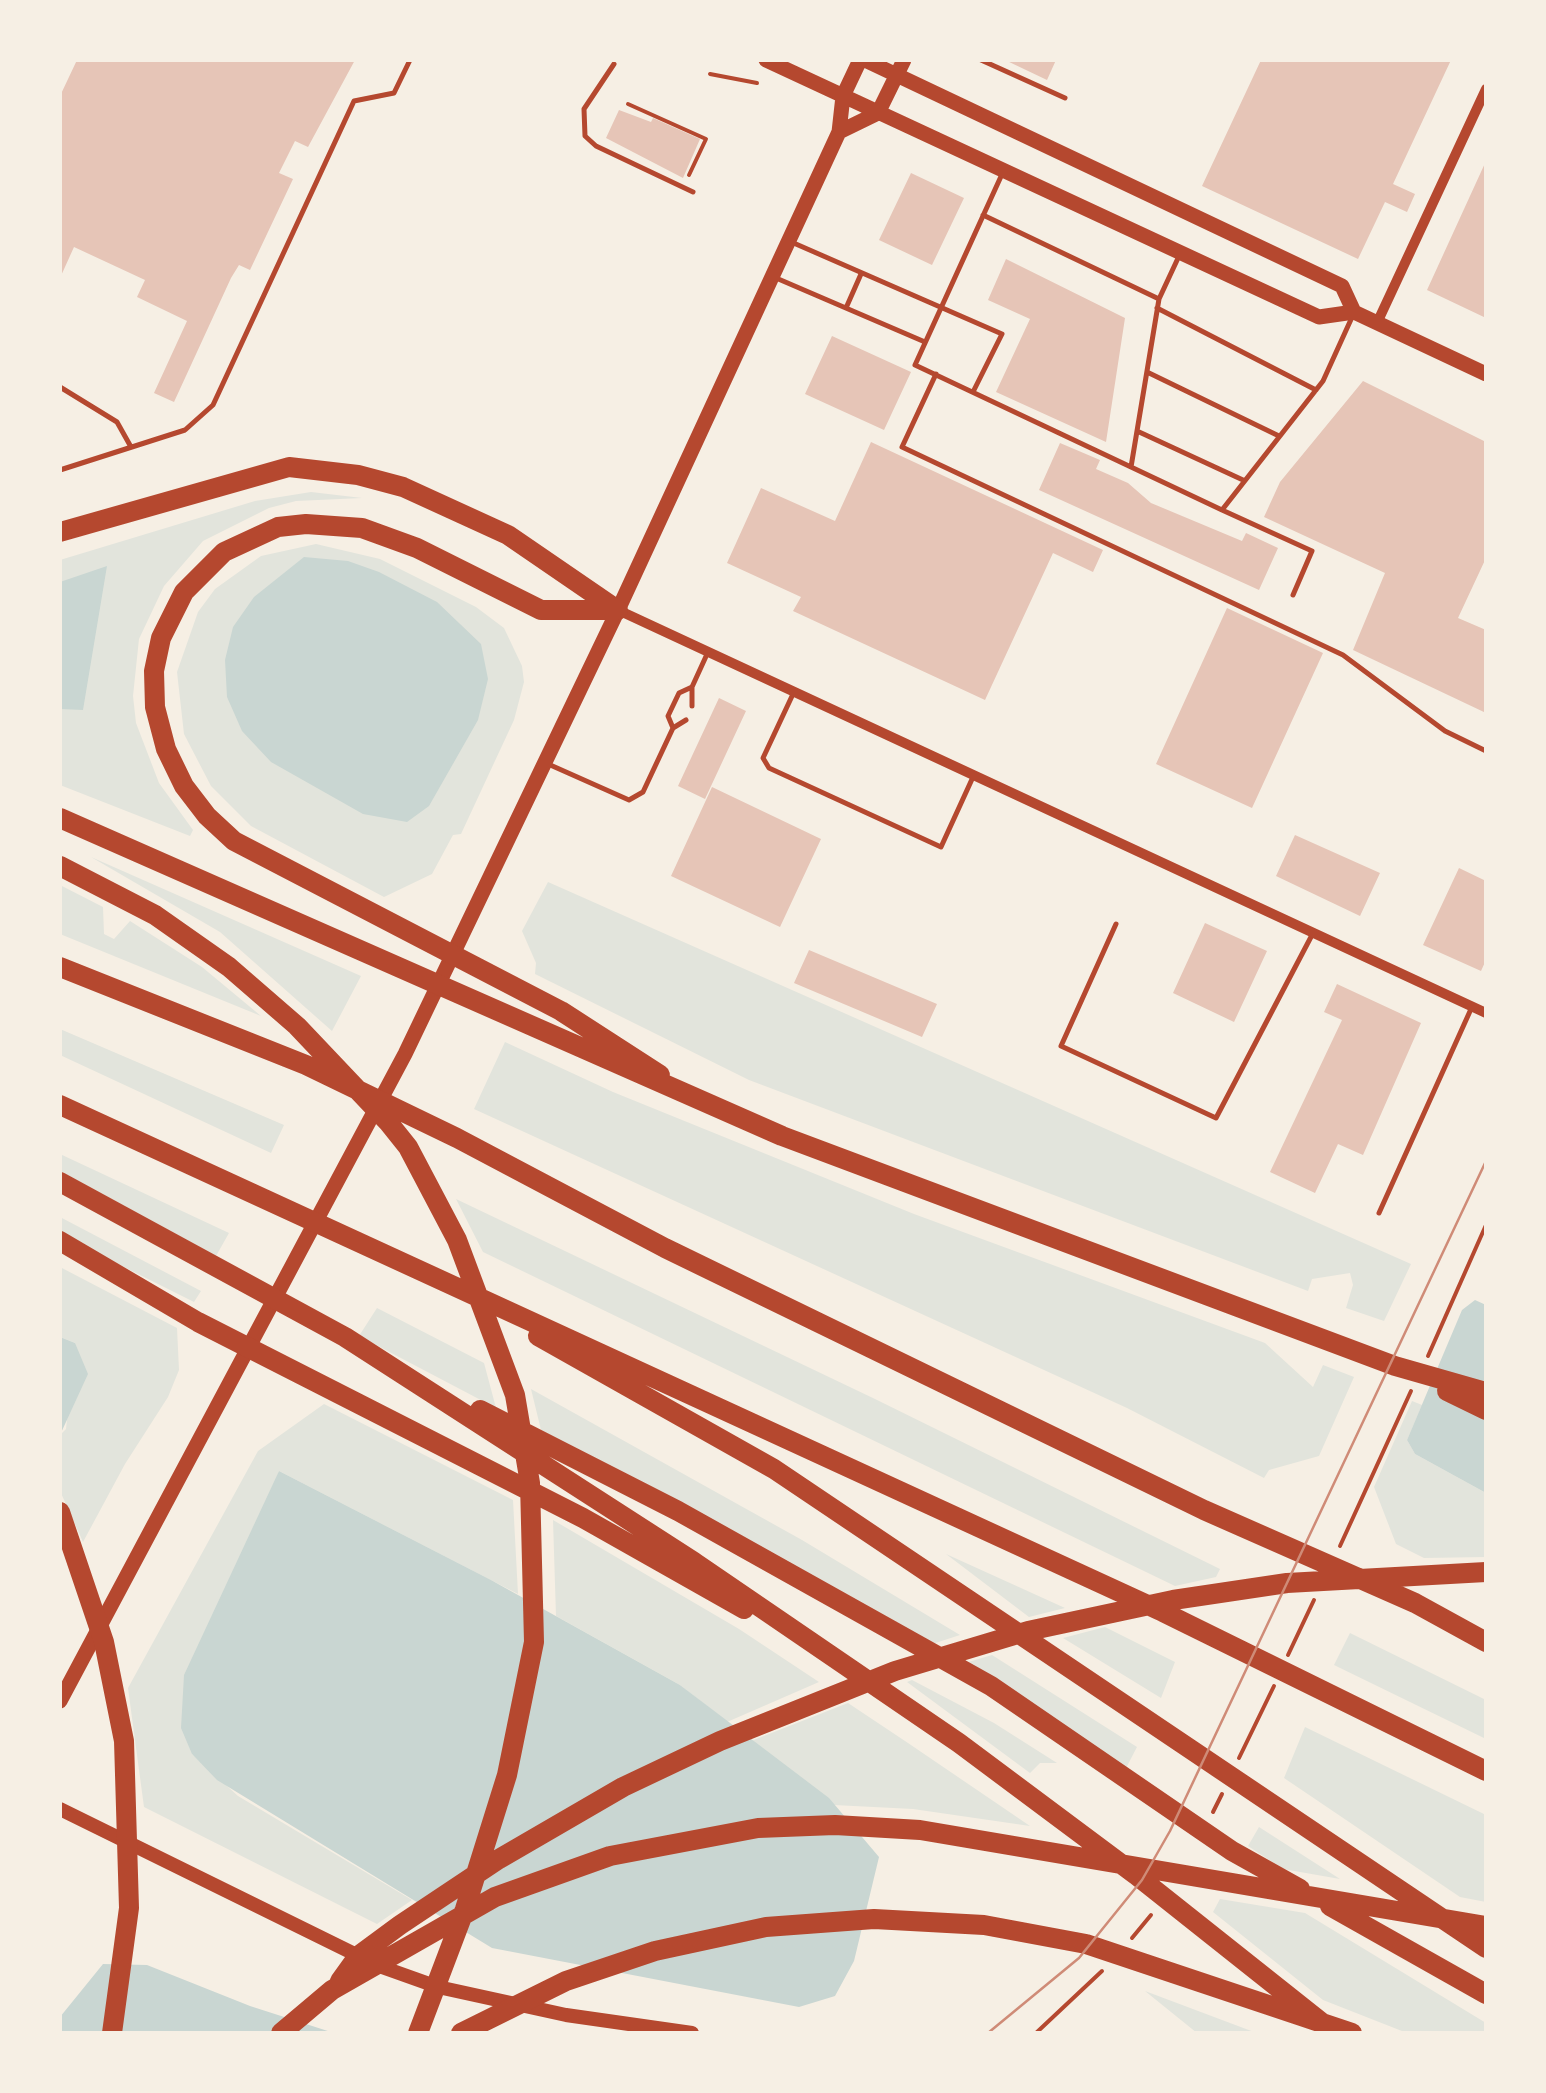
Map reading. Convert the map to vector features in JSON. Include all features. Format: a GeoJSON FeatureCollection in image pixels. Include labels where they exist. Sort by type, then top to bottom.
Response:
{"type":"FeatureCollection","features":[{"type":"Feature","properties":{"kind":"highway"},"geometry":{"type":"LineString","coordinates":[[60,532],[289,468],[358,475],[403,487],[508,536],[618,610]]}},
{"type":"Feature","properties":{"kind":"highway"},"geometry":{"type":"LineString","coordinates":[[618,610],[541,610],[383,534],[316,524],[278,528],[248,538],[215,558],[184,592],[161,638],[154,688],[162,738],[184,786],[206,816],[246,849],[561,1011],[708,1106]]}},
{"type":"Feature","properties":{"kind":"highway"},"geometry":{"type":"LineString","coordinates":[[60,818],[708,1106],[1396,1366],[1486,1392]]}},
{"type":"Feature","properties":{"kind":"highway"},"geometry":{"type":"LineString","coordinates":[[67,871],[171,925],[244,978],[311,1040],[388,1122],[408,1147],[457,1240],[515,1395],[530,1482],[534,1642],[503,1789],[465,1908],[418,2033]]}},
{"type":"Feature","properties":{"kind":"highway"},"geometry":{"type":"LineString","coordinates":[[60,966],[306,1065],[457,1138],[665,1248],[1204,1510],[1486,1633]]}},
{"type":"Feature","properties":{"kind":"highway"},"geometry":{"type":"LineString","coordinates":[[60,1105],[1163,1612],[1486,1772]]}},
{"type":"Feature","properties":{"kind":"highway"},"geometry":{"type":"LineString","coordinates":[[60,1182],[398,1368],[791,1574],[991,1686],[1109,1763],[1232,1851],[1486,1994]]}},
{"type":"Feature","properties":{"kind":"highway"},"geometry":{"type":"LineString","coordinates":[[60,1241],[198,1322],[567,1510],[830,1654]]}},
{"type":"Feature","properties":{"kind":"highway"},"geometry":{"type":"LineString","coordinates":[[410,1264],[774,1469],[1263,1794],[1486,1948]]}},
{"type":"Feature","properties":{"kind":"highway"},"geometry":{"type":"LineString","coordinates":[[1396,1366],[1486,1380]]}},
{"type":"Feature","properties":{"kind":"highway"},"geometry":{"type":"LineString","coordinates":[[1396,1366],[1486,1410]]}},
{"type":"Feature","properties":{"kind":"highway"},"geometry":{"type":"LineString","coordinates":[[398,1368],[830,1654],[1028,1794],[1336,2033]]}},
{"type":"Feature","properties":{"kind":"highway"},"geometry":{"type":"LineString","coordinates":[[60,1512],[104,1642],[124,1740],[129,1908],[112,2033]]}},
{"type":"Feature","properties":{"kind":"highway"},"geometry":{"type":"LineString","coordinates":[[332,1990],[358,1956],[582,1811],[720,1740],[895,1671],[1028,1631],[1173,1600],[1287,1583],[1486,1572]]}},
{"type":"Feature","properties":{"kind":"highway"},"geometry":{"type":"LineString","coordinates":[[1416,1603],[1486,1642]]}},
{"type":"Feature","properties":{"kind":"highway"},"geometry":{"type":"LineString","coordinates":[[281,2033],[332,1990],[454,1917],[530,1883],[651,1846],[758,1828],[835,1825],[920,1830],[1486,1926]]}},
{"type":"Feature","properties":{"kind":"highway"},"geometry":{"type":"LineString","coordinates":[[460,2033],[518,2002],[638,1956],[726,1934],[835,1920],[916,1919],[1002,1928],[1086,1944],[1352,2033]]}},
{"type":"Feature","properties":{"kind":"highway"},"geometry":{"type":"LineString","coordinates":[[1202,1981],[1312,2033]]}},
{"type":"Feature","properties":{"kind":"main road"},"geometry":{"type":"LineString","coordinates":[[766,60],[1319,317],[1354,312],[1486,374]]}},
{"type":"Feature","properties":{"kind":"main road"},"geometry":{"type":"LineString","coordinates":[[60,1701],[405,1054],[618,610],[839,132],[843,96],[862,60],[1342,286],[1354,312]]}},
{"type":"Feature","properties":{"kind":"main road"},"geometry":{"type":"LineString","coordinates":[[839,132],[878,113],[904,60]]}},
{"type":"Feature","properties":{"kind":"street"},"geometry":{"type":"LineString","coordinates":[[1377,323],[1486,89]]}},
{"type":"Feature","properties":{"kind":"street"},"geometry":{"type":"LineString","coordinates":[[618,610],[1486,1012]]}},
{"type":"Feature","properties":{"kind":"street"},"geometry":{"type":"LineString","coordinates":[[60,1809],[379,1966],[438,1988],[566,2014],[692,2033]]}},
{"type":"Feature","properties":{"kind":"lane"},"geometry":{"type":"LineString","coordinates":[[60,470],[185,430],[213,405],[354,101],[394,93],[410,60]]}},
{"type":"Feature","properties":{"kind":"lane"},"geometry":{"type":"LineString","coordinates":[[981,60],[1065,98]]}},
{"type":"Feature","properties":{"kind":"lane"},"geometry":{"type":"LineString","coordinates":[[614,64],[584,108],[585,136],[596,146],[693,192]]}},
{"type":"Feature","properties":{"kind":"lane"},"geometry":{"type":"LineString","coordinates":[[1003,171],[915,365],[1312,551],[1294,594]]}},
{"type":"Feature","properties":{"kind":"lane"},"geometry":{"type":"LineString","coordinates":[[983,215],[1159,299]]}},
{"type":"Feature","properties":{"kind":"lane"},"geometry":{"type":"LineString","coordinates":[[788,241],[1002,334],[973,392]]}},
{"type":"Feature","properties":{"kind":"lane"},"geometry":{"type":"LineString","coordinates":[[1131,468],[1159,299],[1180,253]]}},
{"type":"Feature","properties":{"kind":"lane"},"geometry":{"type":"LineString","coordinates":[[846,308],[862,274]]}},
{"type":"Feature","properties":{"kind":"lane"},"geometry":{"type":"LineString","coordinates":[[772,276],[925,342]]}},
{"type":"Feature","properties":{"kind":"lane"},"geometry":{"type":"LineString","coordinates":[[1158,308],[1316,390]]}},
{"type":"Feature","properties":{"kind":"lane"},"geometry":{"type":"LineString","coordinates":[[1222,510],[1316,390],[1354,312]]}},
{"type":"Feature","properties":{"kind":"lane"},"geometry":{"type":"LineString","coordinates":[[1147,372],[1280,436]]}},
{"type":"Feature","properties":{"kind":"lane"},"geometry":{"type":"LineString","coordinates":[[936,374],[902,447],[1343,656],[1445,731],[1486,750]]}},
{"type":"Feature","properties":{"kind":"lane"},"geometry":{"type":"LineString","coordinates":[[60,387],[108,414],[131,447]]}},
{"type":"Feature","properties":{"kind":"lane"},"geometry":{"type":"LineString","coordinates":[[1137,431],[1244,481]]}},
{"type":"Feature","properties":{"kind":"lane"},"geometry":{"type":"LineString","coordinates":[[692,706],[692,687],[708,652]]}},
{"type":"Feature","properties":{"kind":"lane"},"geometry":{"type":"LineString","coordinates":[[673,728],[668,716],[678,693],[692,687]]}},
{"type":"Feature","properties":{"kind":"lane"},"geometry":{"type":"LineString","coordinates":[[794,692],[762,758],[769,768],[941,847],[974,775]]}},
{"type":"Feature","properties":{"kind":"lane"},"geometry":{"type":"LineString","coordinates":[[545,763],[629,800],[643,792],[673,728],[686,720]]}},
{"type":"Feature","properties":{"kind":"lane"},"geometry":{"type":"LineString","coordinates":[[1116,924],[1061,1046],[1216,1118],[1313,932]]}},
{"type":"Feature","properties":{"kind":"lane"},"geometry":{"type":"LineString","coordinates":[[1379,1213],[1472,1006]]}},
{"type":"Feature","properties":{"kind":"path"},"geometry":{"type":"LineString","coordinates":[[710,74],[757,83]]}},
{"type":"Feature","properties":{"kind":"path"},"geometry":{"type":"LineString","coordinates":[[628,104],[706,139],[683,188]]}},
{"type":"Feature","properties":{"kind":"path"},"geometry":{"type":"LineString","coordinates":[[1451,1304],[1486,1225]]}},
{"type":"Feature","properties":{"kind":"shaded area"},"geometry":{"type":"Polygon","coordinates":[[[311,492],[362,498],[296,501],[269,508],[203,541],[164,586],[139,639],[133,696],[136,723],[159,783],[193,830],[190,836],[60,785],[60,560],[255,501],[311,492]]]}},
{"type":"Feature","properties":{"kind":"shaded area"},"geometry":{"type":"Polygon","coordinates":[[[316,544],[380,559],[476,607],[504,628],[522,666],[524,682],[514,720],[461,834],[453,835],[432,874],[384,897],[251,826],[211,786],[184,734],[177,672],[198,612],[215,589],[261,556],[316,544]]]}},
{"type":"Feature","properties":{"kind":"shaded area"},"geometry":{"type":"Polygon","coordinates":[[[304,557],[348,561],[379,572],[437,602],[481,644],[488,679],[478,720],[429,806],[407,822],[363,814],[271,762],[242,731],[227,697],[225,660],[233,627],[254,597],[304,557]]]}},
{"type":"Feature","properties":{"kind":"shaded area"},"geometry":{"type":"Polygon","coordinates":[[[107,566],[83,710],[60,709],[60,582],[107,566]]]}},
{"type":"Feature","properties":{"kind":"shaded area"},"geometry":{"type":"Polygon","coordinates":[[[91,857],[361,976],[332,1031],[220,932],[91,857]]]}},
{"type":"Feature","properties":{"kind":"shaded area"},"geometry":{"type":"Polygon","coordinates":[[[548,882],[1411,1264],[1384,1321],[1346,1308],[1353,1285],[1350,1273],[1312,1279],[1308,1291],[749,1080],[535,974],[536,963],[522,931],[548,882]]]}},
{"type":"Feature","properties":{"kind":"shaded area"},"geometry":{"type":"Polygon","coordinates":[[[60,885],[103,907],[104,934],[114,939],[130,921],[202,967],[261,1016],[60,934],[60,885]]]}},
{"type":"Feature","properties":{"kind":"shaded area"},"geometry":{"type":"Polygon","coordinates":[[[60,1029],[284,1125],[271,1153],[60,1055],[60,1029]]]}},
{"type":"Feature","properties":{"kind":"shaded area"},"geometry":{"type":"Polygon","coordinates":[[[505,1042],[613,1092],[914,1214],[1265,1343],[1313,1387],[1323,1365],[1354,1377],[1319,1456],[1269,1470],[1264,1478],[1127,1408],[474,1109],[505,1042]]]}},
{"type":"Feature","properties":{"kind":"shaded area"},"geometry":{"type":"Polygon","coordinates":[[[60,1154],[229,1233],[216,1256],[60,1171],[60,1154]]]}},
{"type":"Feature","properties":{"kind":"shaded area"},"geometry":{"type":"Polygon","coordinates":[[[456,1199],[1220,1569],[1216,1577],[1175,1586],[483,1252],[456,1199]]]}},
{"type":"Feature","properties":{"kind":"shaded area"},"geometry":{"type":"Polygon","coordinates":[[[60,1217],[201,1291],[194,1302],[60,1235],[60,1217]]]}},
{"type":"Feature","properties":{"kind":"shaded area"},"geometry":{"type":"Polygon","coordinates":[[[60,1267],[177,1328],[179,1370],[168,1397],[125,1464],[83,1542],[60,1491],[60,1435],[66,1429],[75,1343],[60,1337],[60,1267]]]}},
{"type":"Feature","properties":{"kind":"shaded area"},"geometry":{"type":"Polygon","coordinates":[[[1475,1300],[1486,1305],[1486,1493],[1415,1454],[1407,1440],[1462,1310],[1475,1300]]]}},
{"type":"Feature","properties":{"kind":"shaded area"},"geometry":{"type":"Polygon","coordinates":[[[377,1308],[484,1363],[496,1408],[359,1336],[377,1308]]]}},
{"type":"Feature","properties":{"kind":"shaded area"},"geometry":{"type":"Polygon","coordinates":[[[60,1337],[75,1343],[88,1374],[60,1435],[60,1337]]]}},
{"type":"Feature","properties":{"kind":"shaded area"},"geometry":{"type":"Polygon","coordinates":[[[531,1389],[802,1540],[960,1635],[923,1647],[541,1430],[531,1389]]]}},
{"type":"Feature","properties":{"kind":"shaded area"},"geometry":{"type":"Polygon","coordinates":[[[1412,1401],[1422,1405],[1407,1440],[1415,1454],[1486,1493],[1486,1557],[1424,1558],[1396,1544],[1374,1487],[1412,1401]]]}},
{"type":"Feature","properties":{"kind":"shaded area"},"geometry":{"type":"Polygon","coordinates":[[[324,1404],[513,1500],[518,1594],[279,1471],[192,1754],[238,1796],[412,1900],[377,1924],[144,1807],[128,1688],[258,1451],[324,1404]]]}},
{"type":"Feature","properties":{"kind":"shaded area"},"geometry":{"type":"Polygon","coordinates":[[[279,1471],[491,1580],[680,1685],[829,1798],[879,1857],[854,1961],[835,1996],[799,2007],[492,1948],[217,1780],[192,1754],[181,1728],[184,1675],[279,1471]]]}},
{"type":"Feature","properties":{"kind":"shaded area"},"geometry":{"type":"Polygon","coordinates":[[[553,1520],[739,1629],[819,1682],[727,1722],[680,1685],[556,1616],[553,1520]]]}},
{"type":"Feature","properties":{"kind":"shaded area"},"geometry":{"type":"Polygon","coordinates":[[[946,1554],[1065,1608],[1029,1617],[946,1554]]]}},
{"type":"Feature","properties":{"kind":"shaded area"},"geometry":{"type":"Polygon","coordinates":[[[1105,1627],[1175,1662],[1161,1698],[1063,1638],[1105,1627]]]}},
{"type":"Feature","properties":{"kind":"shaded area"},"geometry":{"type":"Polygon","coordinates":[[[1350,1633],[1486,1700],[1486,1739],[1334,1665],[1350,1633]]]}},
{"type":"Feature","properties":{"kind":"shaded area"},"geometry":{"type":"Polygon","coordinates":[[[992,1655],[1137,1747],[1125,1770],[955,1666],[992,1655]]]}},
{"type":"Feature","properties":{"kind":"shaded area"},"geometry":{"type":"Polygon","coordinates":[[[912,1680],[994,1723],[1057,1763],[1040,1763],[1030,1773],[907,1682],[912,1680]]]}},
{"type":"Feature","properties":{"kind":"shaded area"},"geometry":{"type":"Polygon","coordinates":[[[848,1703],[1030,1826],[913,1809],[834,1805],[751,1741],[848,1703]]]}},
{"type":"Feature","properties":{"kind":"shaded area"},"geometry":{"type":"Polygon","coordinates":[[[1305,1727],[1486,1815],[1486,1902],[1460,1897],[1284,1778],[1305,1727]]]}},
{"type":"Feature","properties":{"kind":"shaded area"},"geometry":{"type":"Polygon","coordinates":[[[1259,1827],[1340,1879],[1283,1869],[1248,1846],[1259,1827]]]}},
{"type":"Feature","properties":{"kind":"shaded area"},"geometry":{"type":"Polygon","coordinates":[[[1220,1899],[1305,1913],[1486,2023],[1486,2033],[1407,2033],[1323,2000],[1213,1912],[1220,1899]]]}},
{"type":"Feature","properties":{"kind":"shaded area"},"geometry":{"type":"Polygon","coordinates":[[[103,1964],[147,1965],[250,2006],[334,2033],[60,2033],[60,2017],[103,1964]]]}},
{"type":"Feature","properties":{"kind":"shaded area"},"geometry":{"type":"Polygon","coordinates":[[[1145,1991],[1246,2029],[1257,2033],[1197,2033],[1145,1991]]]}},
{"type":"Feature","properties":{"kind":"building"},"geometry":{"type":"Polygon","coordinates":[[[77,60],[355,60],[308,147],[295,141],[279,173],[293,179],[250,270],[239,265],[231,278],[174,402],[154,393],[187,321],[137,297],[145,280],[74,247],[60,278],[60,96],[77,60]]]}},
{"type":"Feature","properties":{"kind":"building"},"geometry":{"type":"Polygon","coordinates":[[[1005,60],[1056,60],[1047,80],[1005,60]]]}},
{"type":"Feature","properties":{"kind":"building"},"geometry":{"type":"Polygon","coordinates":[[[1261,60],[1451,60],[1393,184],[1415,194],[1407,212],[1385,202],[1358,259],[1202,186],[1261,60]]]}},
{"type":"Feature","properties":{"kind":"building"},"geometry":{"type":"Polygon","coordinates":[[[619,110],[651,122],[653,118],[700,139],[683,178],[606,138],[619,110]]]}},
{"type":"Feature","properties":{"kind":"building"},"geometry":{"type":"Polygon","coordinates":[[[1486,161],[1486,318],[1427,290],[1486,161]]]}},
{"type":"Feature","properties":{"kind":"building"},"geometry":{"type":"Polygon","coordinates":[[[911,173],[964,198],[932,265],[879,240],[911,173]]]}},
{"type":"Feature","properties":{"kind":"building"},"geometry":{"type":"Polygon","coordinates":[[[1006,259],[1125,318],[1106,442],[996,392],[1030,319],[988,300],[1006,259]]]}},
{"type":"Feature","properties":{"kind":"building"},"geometry":{"type":"Polygon","coordinates":[[[832,336],[911,372],[884,430],[805,394],[832,336]]]}},
{"type":"Feature","properties":{"kind":"building"},"geometry":{"type":"Polygon","coordinates":[[[1363,381],[1486,442],[1486,558],[1458,618],[1486,630],[1486,713],[1353,650],[1385,573],[1264,517],[1280,482],[1363,381]]]}},
{"type":"Feature","properties":{"kind":"building"},"geometry":{"type":"Polygon","coordinates":[[[871,442],[1103,550],[1093,572],[1053,553],[985,700],[793,611],[801,597],[727,563],[761,488],[835,521],[871,442]]]}},
{"type":"Feature","properties":{"kind":"building"},"geometry":{"type":"Polygon","coordinates":[[[1060,443],[1100,460],[1096,469],[1128,483],[1151,503],[1242,541],[1246,533],[1278,548],[1259,590],[1039,490],[1060,443]]]}},
{"type":"Feature","properties":{"kind":"building"},"geometry":{"type":"Polygon","coordinates":[[[1227,608],[1323,653],[1252,808],[1156,764],[1227,608]]]}},
{"type":"Feature","properties":{"kind":"building"},"geometry":{"type":"Polygon","coordinates":[[[719,698],[746,711],[705,799],[678,786],[719,698]]]}},
{"type":"Feature","properties":{"kind":"building"},"geometry":{"type":"Polygon","coordinates":[[[712,787],[821,839],[780,927],[671,876],[712,787]]]}},
{"type":"Feature","properties":{"kind":"building"},"geometry":{"type":"Polygon","coordinates":[[[1295,835],[1380,873],[1360,916],[1276,876],[1295,835]]]}},
{"type":"Feature","properties":{"kind":"building"},"geometry":{"type":"Polygon","coordinates":[[[1459,868],[1486,881],[1486,960],[1481,971],[1423,945],[1459,868]]]}},
{"type":"Feature","properties":{"kind":"building"},"geometry":{"type":"Polygon","coordinates":[[[1205,923],[1267,951],[1234,1022],[1173,993],[1205,923]]]}},
{"type":"Feature","properties":{"kind":"building"},"geometry":{"type":"Polygon","coordinates":[[[809,950],[937,1004],[922,1037],[794,983],[809,950]]]}},
{"type":"Feature","properties":{"kind":"building"},"geometry":{"type":"Polygon","coordinates":[[[1337,984],[1421,1023],[1363,1155],[1338,1144],[1315,1193],[1270,1172],[1342,1020],[1324,1012],[1337,984]]]}},
{"type":"Feature","properties":{"kind":"tram line"},"geometry":{"type":"LineString","coordinates":[[988,2033],[1079,1958],[1142,1880],[1170,1831],[1486,1161]]}}]}
